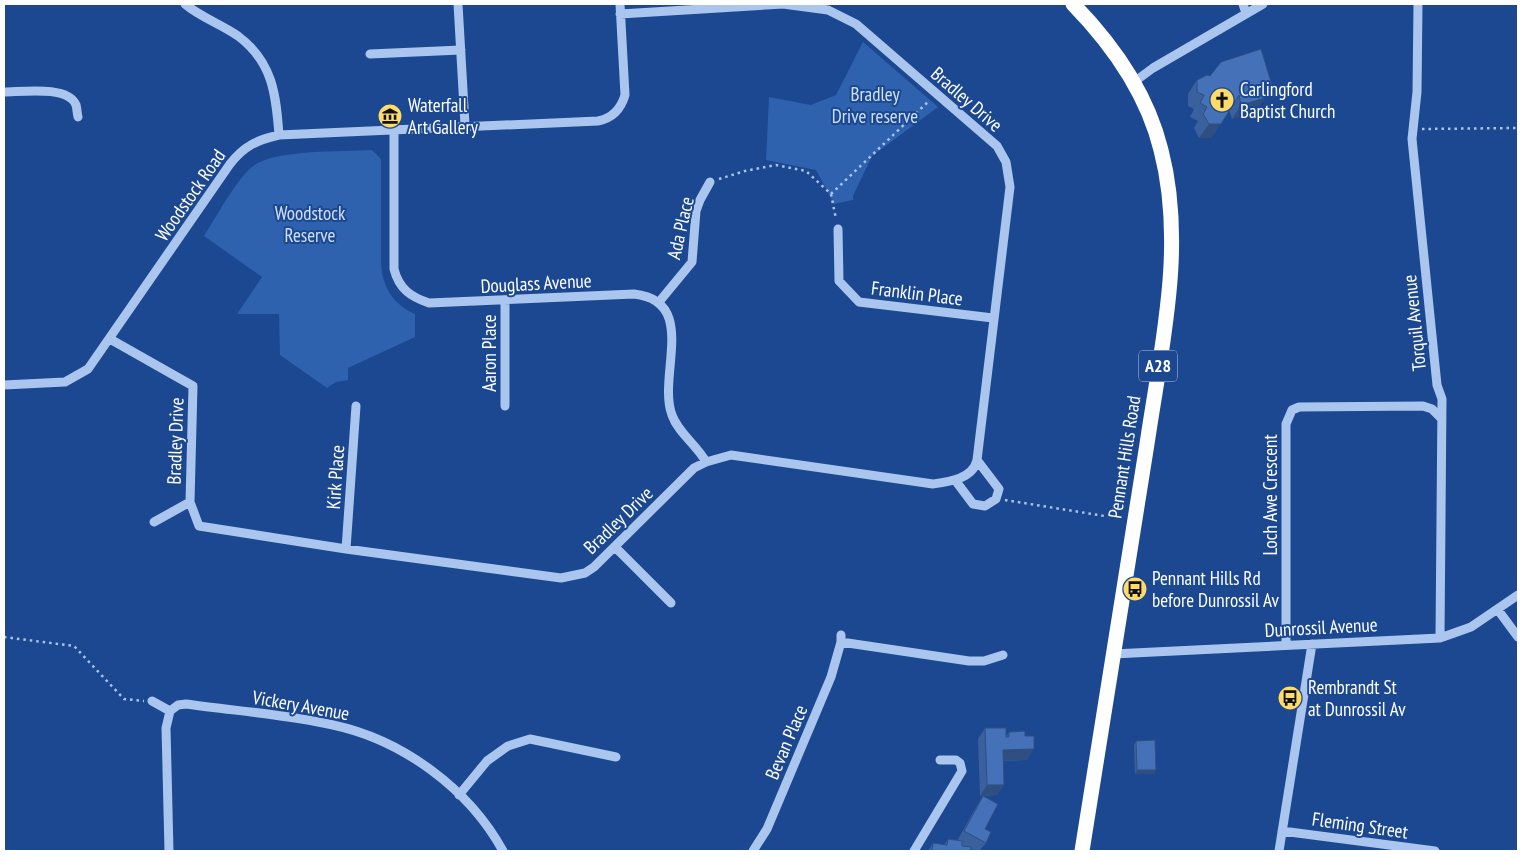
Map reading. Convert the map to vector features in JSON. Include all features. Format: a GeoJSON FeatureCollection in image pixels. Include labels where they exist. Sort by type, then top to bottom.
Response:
{"type":"FeatureCollection","features":[{"type":"Feature","properties":{"kind":"highway","name":"Pennant Hills Road"},"geometry":{"type":"LineString","coordinates":[[1073,4],[1102,37],[1134,82],[1143,100],[1161,148],[1170,193],[1172,229],[1162,339],[1082,851]]}},
{"type":"Feature","properties":{"kind":"street"},"geometry":{"type":"LineString","coordinates":[[185,4],[238,36],[262,63],[276,92],[280,135]]}},
{"type":"Feature","properties":{"kind":"street"},"geometry":{"type":"LineString","coordinates":[[458,4],[465,125]]}},
{"type":"Feature","properties":{"kind":"street","name":"Woodstock Road"},"geometry":{"type":"LineString","coordinates":[[4,385],[55,383],[73,379],[88,369],[238,153],[258,140],[280,135],[465,125],[598,121],[615,114],[625,95],[620,4]]}},
{"type":"Feature","properties":{"kind":"street","name":"Bradley Drive"},"geometry":{"type":"LineString","coordinates":[[110,339],[193,386],[190,502],[199,526],[346,550],[561,578],[584,572],[615,547],[694,468],[706,462],[731,455],[933,484],[960,479],[976,464],[977,460],[1010,187],[1008,169],[997,146],[856,24],[828,10],[783,4],[620,14]]}},
{"type":"Feature","properties":{"kind":"street"},"geometry":{"type":"LineString","coordinates":[[1243,4],[1246,13]]}},
{"type":"Feature","properties":{"kind":"street"},"geometry":{"type":"LineString","coordinates":[[1134,82],[1154,68],[1263,4]]}},
{"type":"Feature","properties":{"kind":"street","name":"Torquil Avenue"},"geometry":{"type":"LineString","coordinates":[[1418,4],[1418,92],[1413,129],[1428,312],[1436,384],[1442,399],[1440,638]]}},
{"type":"Feature","properties":{"kind":"street"},"geometry":{"type":"LineString","coordinates":[[370,54],[460,50]]}},
{"type":"Feature","properties":{"kind":"street"},"geometry":{"type":"LineString","coordinates":[[4,92],[52,91],[69,96],[76,104],[78,117]]}},
{"type":"Feature","properties":{"kind":"street","name":"Douglass Avenue"},"geometry":{"type":"LineString","coordinates":[[394,129],[394,269],[400,285],[416,298],[429,303],[634,294],[659,302]]}},
{"type":"Feature","properties":{"kind":"street","name":"Ada Place"},"geometry":{"type":"LineString","coordinates":[[659,302],[692,262],[696,211],[710,182]]}},
{"type":"Feature","properties":{"kind":"street","name":"Franklin Place"},"geometry":{"type":"LineString","coordinates":[[838,229],[838,281],[859,302],[993,318]]}},
{"type":"Feature","properties":{"kind":"street","name":"Aaron Place"},"geometry":{"type":"LineString","coordinates":[[505,301],[505,406]]}},
{"type":"Feature","properties":{"kind":"street"},"geometry":{"type":"LineString","coordinates":[[659,302],[666,310],[671,328],[671,414],[698,448],[706,462]]}},
{"type":"Feature","properties":{"kind":"street","name":"Kirk Place"},"geometry":{"type":"LineString","coordinates":[[346,550],[356,406]]}},
{"type":"Feature","properties":{"kind":"street","name":"Loch Awe Crescent"},"geometry":{"type":"LineString","coordinates":[[1286,645],[1286,424],[1292,410],[1299,407],[1423,406],[1432,409],[1441,418]]}},
{"type":"Feature","properties":{"kind":"street"},"geometry":{"type":"LineString","coordinates":[[955,480],[973,504],[985,506],[996,499],[999,489],[977,460]]}},
{"type":"Feature","properties":{"kind":"street","name":"Bradley Drive"},"geometry":{"type":"LineString","coordinates":[[154,522],[190,502]]}},
{"type":"Feature","properties":{"kind":"street"},"geometry":{"type":"LineString","coordinates":[[615,547],[671,603]]}},
{"type":"Feature","properties":{"kind":"street","name":"Dunrossil Avenue"},"geometry":{"type":"LineString","coordinates":[[1113,654],[1440,638],[1471,628],[1518,596]]}},
{"type":"Feature","properties":{"kind":"street"},"geometry":{"type":"LineString","coordinates":[[1498,610],[1518,637]]}},
{"type":"Feature","properties":{"kind":"street","name":"Bevan Place"},"geometry":{"type":"LineString","coordinates":[[753,851],[767,829],[820,704],[831,677],[841,638],[969,661],[984,661],[1003,655]]}},
{"type":"Feature","properties":{"kind":"street"},"geometry":{"type":"LineString","coordinates":[[1279,851],[1312,644]]}},
{"type":"Feature","properties":{"kind":"street"},"geometry":{"type":"LineString","coordinates":[[152,701],[170,711],[166,728],[169,851]]}},
{"type":"Feature","properties":{"kind":"street","name":"Vickery Avenue"},"geometry":{"type":"LineString","coordinates":[[170,711],[186,704],[334,725],[381,741],[408,755],[436,775],[459,795],[485,824],[503,851]]}},
{"type":"Feature","properties":{"kind":"street"},"geometry":{"type":"LineString","coordinates":[[459,795],[487,761],[508,746],[530,739],[616,757]]}},
{"type":"Feature","properties":{"kind":"street"},"geometry":{"type":"LineString","coordinates":[[914,851],[962,771],[960,763],[956,760],[940,760]]}},
{"type":"Feature","properties":{"kind":"street","name":"Fleming Street"},"geometry":{"type":"LineString","coordinates":[[1282,831],[1435,851]]}},
{"type":"Feature","properties":{"kind":"path"},"geometry":{"type":"LineString","coordinates":[[832,194],[937,94]]}},
{"type":"Feature","properties":{"kind":"path"},"geometry":{"type":"LineString","coordinates":[[1413,129],[1518,128]]}},
{"type":"Feature","properties":{"kind":"path"},"geometry":{"type":"LineString","coordinates":[[710,182],[744,171],[776,165],[806,171],[832,194],[838,229]]}},
{"type":"Feature","properties":{"kind":"path"},"geometry":{"type":"LineString","coordinates":[[996,499],[1117,518]]}},
{"type":"Feature","properties":{"kind":"path"},"geometry":{"type":"LineString","coordinates":[[4,637],[74,646],[124,699],[152,701]]}},
{"type":"Feature","properties":{"kind":"green space","name":"Bradley Drive reserve"},"geometry":{"type":"Polygon","coordinates":[[[863,42],[938,107],[872,156],[853,196],[853,200],[834,204],[816,170],[766,160],[769,97],[811,105],[836,95],[863,42]]]}},
{"type":"Feature","properties":{"kind":"green space","name":"Woodstock Reserve"},"geometry":{"type":"Polygon","coordinates":[[[372,150],[381,159],[382,271],[390,294],[407,310],[415,314],[415,337],[348,368],[348,380],[336,382],[327,388],[280,355],[279,314],[237,314],[262,277],[204,236],[239,181],[252,167],[262,161],[309,152],[372,150]]]}},
{"type":"Feature","properties":{"kind":"building","name":"Carlingford Baptist Church"},"geometry":{"type":"Polygon","coordinates":[[[1261,49],[1272,85],[1262,88],[1265,98],[1241,105],[1239,95],[1221,124],[1209,124],[1203,114],[1207,107],[1200,103],[1204,95],[1197,92],[1197,80],[1207,75],[1210,76],[1221,62],[1261,49]]]}},
{"type":"Feature","properties":{"kind":"building"},"geometry":{"type":"Polygon","coordinates":[[[985,728],[1006,728],[1006,737],[1009,737],[1009,732],[1025,731],[1025,736],[1034,736],[1034,749],[1003,750],[1004,785],[987,785],[985,728]]]}},
{"type":"Feature","properties":{"kind":"building"},"geometry":{"type":"Polygon","coordinates":[[[1155,740],[1156,770],[1137,770],[1136,741],[1155,740]]]}},
{"type":"Feature","properties":{"kind":"building"},"geometry":{"type":"Polygon","coordinates":[[[983,796],[998,804],[985,829],[991,832],[986,843],[964,831],[983,796]]]}},
{"type":"Feature","properties":{"kind":"building"},"geometry":{"type":"Polygon","coordinates":[[[948,839],[962,841],[962,846],[971,847],[970,851],[932,851],[933,843],[947,845],[948,839]]]}},
{"type":"Feature","properties":{"kind":"place","name":"Carlingford Baptist Church"},"geometry":{"type":"Point","coordinates":[1222,100]}},
{"type":"Feature","properties":{"kind":"place","name":"Waterfall Art Gallery"},"geometry":{"type":"Point","coordinates":[390,116]}},
{"type":"Feature","properties":{"kind":"place","name":"Pennant Hills Rd before Dunrossil Av"},"geometry":{"type":"Point","coordinates":[1135,589]}},
{"type":"Feature","properties":{"kind":"place","name":"Rembrandt St at Dunrossil Av"},"geometry":{"type":"Point","coordinates":[1290,698]}}]}
